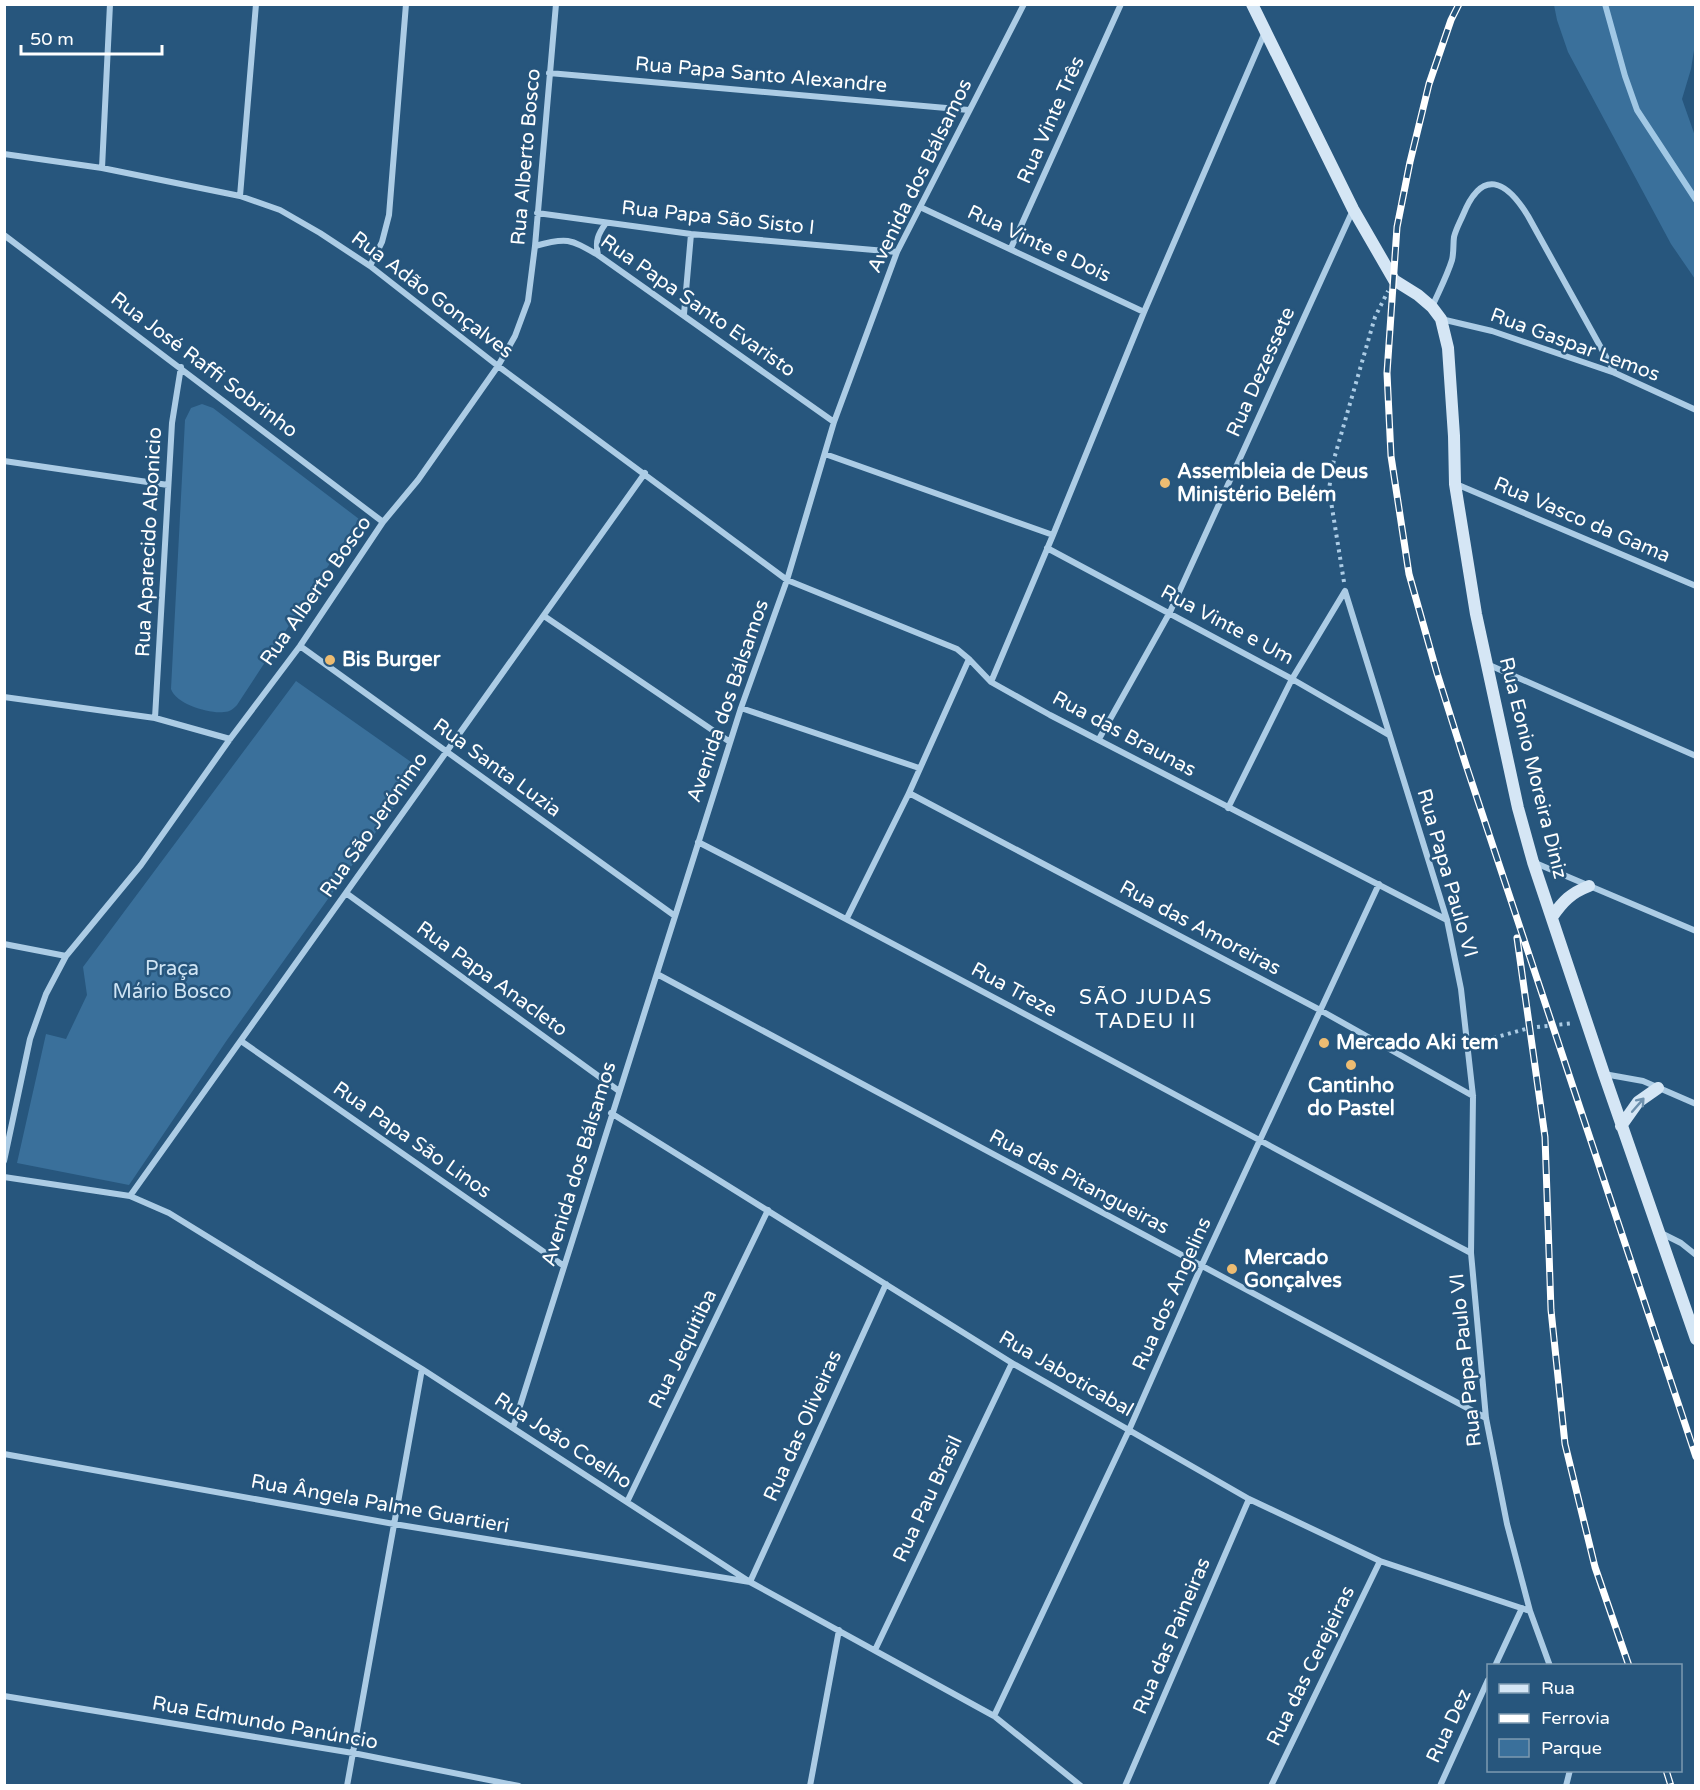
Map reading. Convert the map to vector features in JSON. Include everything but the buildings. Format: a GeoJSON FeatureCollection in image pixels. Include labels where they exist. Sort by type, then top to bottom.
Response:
{"type":"FeatureCollection","features":[{"type":"Feature","properties":{"kind":"main road"},"geometry":{"type":"LineString","coordinates":[[1252,4],[1353,209],[1394,280]]}},
{"type":"Feature","properties":{"kind":"main road","name":"Rua Eonio Moreira Diniz"},"geometry":{"type":"LineString","coordinates":[[1394,280],[1418,295],[1432,307],[1441,319],[1448,348],[1455,484],[1476,614],[1518,808],[1533,862],[1604,1074],[1693,1322],[1695,1339]]}},
{"type":"Feature","properties":{"kind":"main road"},"geometry":{"type":"LineString","coordinates":[[1552,917],[1569,896],[1589,886]]}},
{"type":"Feature","properties":{"kind":"main road"},"geometry":{"type":"LineString","coordinates":[[1622,1126],[1638,1102],[1658,1088]]}},
{"type":"Feature","properties":{"kind":"street"},"geometry":{"type":"LineString","coordinates":[[102,168],[110,4]]}},
{"type":"Feature","properties":{"kind":"street"},"geometry":{"type":"LineString","coordinates":[[240,196],[256,4]]}},
{"type":"Feature","properties":{"kind":"street"},"geometry":{"type":"LineString","coordinates":[[370,267],[382,242],[389,215],[406,4]]}},
{"type":"Feature","properties":{"kind":"street","name":"Rua Alberto Bosco"},"geometry":{"type":"LineString","coordinates":[[4,1161],[30,1039],[46,994],[66,956],[141,865],[230,739],[300,646],[383,522],[418,480],[498,366],[515,336],[528,301],[535,246],[556,4]]}},
{"type":"Feature","properties":{"kind":"street","name":"Avenida dos Bálsamos"},"geometry":{"type":"LineString","coordinates":[[513,1428],[730,742],[787,580],[834,422],[897,252],[1024,4]]}},
{"type":"Feature","properties":{"kind":"street","name":"Rua Vinte Três"},"geometry":{"type":"LineString","coordinates":[[1011,248],[1121,4]]}},
{"type":"Feature","properties":{"kind":"street"},"geometry":{"type":"LineString","coordinates":[[991,682],[1144,312],[1266,32]]}},
{"type":"Feature","properties":{"kind":"street","name":"Rua Papa Santo Alexandre"},"geometry":{"type":"LineString","coordinates":[[549,73],[969,110]]}},
{"type":"Feature","properties":{"kind":"street","name":"Rua Adão Gonçalves"},"geometry":{"type":"LineString","coordinates":[[4,154],[102,168],[240,196],[280,210],[320,233],[370,267],[498,366],[787,580]]}},
{"type":"Feature","properties":{"kind":"street"},"geometry":{"type":"LineString","coordinates":[[1432,307],[1452,258],[1455,235],[1470,197],[1481,186],[1489,184],[1501,186],[1518,199],[1615,373]]}},
{"type":"Feature","properties":{"kind":"street","name":"Rua Vinte e Dois"},"geometry":{"type":"LineString","coordinates":[[920,207],[1144,312]]}},
{"type":"Feature","properties":{"kind":"street","name":"Rua Dezessete"},"geometry":{"type":"LineString","coordinates":[[1099,739],[1170,612],[1353,209]]}},
{"type":"Feature","properties":{"kind":"street","name":"Rua Papa São Sisto I"},"geometry":{"type":"LineString","coordinates":[[537,213],[691,234],[897,252]]}},
{"type":"Feature","properties":{"kind":"street"},"geometry":{"type":"LineString","coordinates":[[598,255],[595,243],[606,223]]}},
{"type":"Feature","properties":{"kind":"street"},"geometry":{"type":"LineString","coordinates":[[684,314],[691,234]]}},
{"type":"Feature","properties":{"kind":"street","name":"Rua José Raffi Sobrinho"},"geometry":{"type":"LineString","coordinates":[[4,235],[383,522]]}},
{"type":"Feature","properties":{"kind":"street","name":"Rua Papa Santo Evaristo"},"geometry":{"type":"LineString","coordinates":[[535,246],[565,239],[598,255],[834,422]]}},
{"type":"Feature","properties":{"kind":"street","name":"Rua Gaspar Lemos"},"geometry":{"type":"LineString","coordinates":[[1441,319],[1492,330],[1615,373],[1695,410]]}},
{"type":"Feature","properties":{"kind":"street","name":"Rua Aparecido Abonicio"},"geometry":{"type":"LineString","coordinates":[[155,718],[172,423],[181,367]]}},
{"type":"Feature","properties":{"kind":"street"},"geometry":{"type":"LineString","coordinates":[[825,454],[1053,535]]}},
{"type":"Feature","properties":{"kind":"street"},"geometry":{"type":"LineString","coordinates":[[4,461],[168,485]]}},
{"type":"Feature","properties":{"kind":"street","name":"Rua São Jerónimo"},"geometry":{"type":"LineString","coordinates":[[130,1196],[645,473]]}},
{"type":"Feature","properties":{"kind":"street","name":"Rua Vasco da Gama"},"geometry":{"type":"LineString","coordinates":[[1455,484],[1695,586]]}},
{"type":"Feature","properties":{"kind":"street","name":"Rua Vinte e Um"},"geometry":{"type":"LineString","coordinates":[[1047,548],[1292,679],[1389,736]]}},
{"type":"Feature","properties":{"kind":"street","name":"Rua das Braunas"},"geometry":{"type":"LineString","coordinates":[[787,580],[957,649],[991,682],[1228,808],[1447,920]]}},
{"type":"Feature","properties":{"kind":"street"},"geometry":{"type":"LineString","coordinates":[[1228,808],[1292,679],[1345,591]]}},
{"type":"Feature","properties":{"kind":"street","name":"Rua Papa Paulo VI"},"geometry":{"type":"LineString","coordinates":[[1345,591],[1447,920],[1461,989],[1473,1096],[1471,1253],[1486,1418],[1507,1524],[1530,1611],[1550,1664]]}},
{"type":"Feature","properties":{"kind":"street"},"geometry":{"type":"LineString","coordinates":[[544,616],[730,742]]}},
{"type":"Feature","properties":{"kind":"street","name":"Rua Santa Luzia"},"geometry":{"type":"LineString","coordinates":[[300,646],[675,916]]}},
{"type":"Feature","properties":{"kind":"street"},"geometry":{"type":"LineString","coordinates":[[847,918],[909,793],[969,659]]}},
{"type":"Feature","properties":{"kind":"street"},"geometry":{"type":"LineString","coordinates":[[1486,664],[1695,756]]}},
{"type":"Feature","properties":{"kind":"street"},"geometry":{"type":"LineString","coordinates":[[4,698],[155,718],[230,739]]}},
{"type":"Feature","properties":{"kind":"street"},"geometry":{"type":"LineString","coordinates":[[741,708],[919,768]]}},
{"type":"Feature","properties":{"kind":"street","name":"Rua das Amoreiras"},"geometry":{"type":"LineString","coordinates":[[909,793],[1320,1010],[1473,1096]]}},
{"type":"Feature","properties":{"kind":"street","name":"Rua Treze"},"geometry":{"type":"LineString","coordinates":[[698,842],[847,918],[1260,1142],[1471,1253]]}},
{"type":"Feature","properties":{"kind":"street"},"geometry":{"type":"LineString","coordinates":[[1533,862],[1695,931]]}},
{"type":"Feature","properties":{"kind":"street","name":"Rua dos Angelins"},"geometry":{"type":"LineString","coordinates":[[994,1716],[1129,1430],[1201,1267],[1379,884]]}},
{"type":"Feature","properties":{"kind":"street","name":"Rua Papa Anacleto"},"geometry":{"type":"LineString","coordinates":[[346,893],[619,1091]]}},
{"type":"Feature","properties":{"kind":"street"},"geometry":{"type":"LineString","coordinates":[[4,944],[66,956]]}},
{"type":"Feature","properties":{"kind":"street","name":"Rua das Pitangueiras"},"geometry":{"type":"LineString","coordinates":[[657,974],[1486,1418]]}},
{"type":"Feature","properties":{"kind":"street","name":"Rua Papa São Linos"},"geometry":{"type":"LineString","coordinates":[[241,1041],[564,1266]]}},
{"type":"Feature","properties":{"kind":"street"},"geometry":{"type":"LineString","coordinates":[[1604,1074],[1643,1081],[1695,1104]]}},
{"type":"Feature","properties":{"kind":"street","name":"Rua Jaboticabal"},"geometry":{"type":"LineString","coordinates":[[611,1113],[1012,1363],[1249,1499],[1380,1561],[1530,1611]]}},
{"type":"Feature","properties":{"kind":"street","name":"Rua João Coelho"},"geometry":{"type":"LineString","coordinates":[[4,1177],[130,1196],[169,1213],[422,1369],[750,1582],[994,1716],[1081,1785]]}},
{"type":"Feature","properties":{"kind":"street","name":"Rua Jequitiba"},"geometry":{"type":"LineString","coordinates":[[627,1502],[768,1210]]}},
{"type":"Feature","properties":{"kind":"street"},"geometry":{"type":"LineString","coordinates":[[1659,1232],[1689,1249],[1695,1255]]}},
{"type":"Feature","properties":{"kind":"street"},"geometry":{"type":"LineString","coordinates":[[1689,1249],[1695,1244]]}},
{"type":"Feature","properties":{"kind":"street","name":"Rua das Oliveiras"},"geometry":{"type":"LineString","coordinates":[[750,1582],[886,1284]]}},
{"type":"Feature","properties":{"kind":"street","name":"Rua Pau Brasil"},"geometry":{"type":"LineString","coordinates":[[875,1650],[1012,1363]]}},
{"type":"Feature","properties":{"kind":"street"},"geometry":{"type":"LineString","coordinates":[[347,1785],[422,1369]]}},
{"type":"Feature","properties":{"kind":"street","name":"Rua Ângela Palme Guartieri"},"geometry":{"type":"LineString","coordinates":[[4,1454],[394,1524],[750,1582]]}},
{"type":"Feature","properties":{"kind":"street","name":"Rua das Paineiras"},"geometry":{"type":"LineString","coordinates":[[1125,1785],[1249,1499]]}},
{"type":"Feature","properties":{"kind":"street","name":"Rua das Cerejeiras"},"geometry":{"type":"LineString","coordinates":[[1271,1785],[1380,1561]]}},
{"type":"Feature","properties":{"kind":"street"},"geometry":{"type":"LineString","coordinates":[[1495,1664],[1522,1608]]}},
{"type":"Feature","properties":{"kind":"street"},"geometry":{"type":"LineString","coordinates":[[810,1785],[839,1630]]}},
{"type":"Feature","properties":{"kind":"street","name":"Rua Dez"},"geometry":{"type":"LineString","coordinates":[[1440,1785],[1487,1682]]}},
{"type":"Feature","properties":{"kind":"street","name":"Rua Edmundo Panúncio"},"geometry":{"type":"LineString","coordinates":[[4,1696],[353,1753],[519,1785]]}},
{"type":"Feature","properties":{"kind":"path"},"geometry":{"type":"LineString","coordinates":[[1345,591],[1329,489],[1334,459],[1375,317],[1394,280]]}},
{"type":"Feature","properties":{"kind":"path"},"geometry":{"type":"LineString","coordinates":[[1468,1046],[1529,1028],[1587,1022]]}},
{"type":"Feature","properties":{"kind":"green space"},"geometry":{"type":"Polygon","coordinates":[[[1554,5],[1695,5],[1695,44],[1691,69],[1682,99],[1695,136],[1695,279],[1671,244],[1568,52],[1554,5]]]}},
{"type":"Feature","properties":{"kind":"green space"},"geometry":{"type":"Polygon","coordinates":[[[202,404],[213,408],[359,519],[237,705],[226,712],[194,707],[179,699],[171,689],[185,420],[191,408],[202,404]]]}},
{"type":"Feature","properties":{"kind":"green space","name":"Praça Mário Bosco"},"geometry":{"type":"Polygon","coordinates":[[[296,681],[421,769],[227,1040],[129,1185],[17,1163],[46,1034],[66,1039],[87,995],[83,967],[296,681]]]}},
{"type":"Feature","properties":{"kind":"waterway"},"geometry":{"type":"LineString","coordinates":[[1605,4],[1637,110],[1696,200]]}},
{"type":"Feature","properties":{"kind":"railway"},"geometry":{"type":"LineString","coordinates":[[1459,4],[1451,20],[1429,84],[1397,227],[1387,373],[1391,456],[1409,574],[1466,765],[1696,1457]]}},
{"type":"Feature","properties":{"kind":"railway"},"geometry":{"type":"LineString","coordinates":[[1517,938],[1545,1137],[1551,1310],[1565,1444],[1595,1567],[1628,1664]]}},
{"type":"Feature","properties":{"kind":"railway"},"geometry":{"type":"LineString","coordinates":[[1667,1772],[1671,1786]]}},
{"type":"Feature","properties":{"kind":"place","name":"Assembleia de Deus Ministério Belém"},"geometry":{"type":"Point","coordinates":[1165,483]}},
{"type":"Feature","properties":{"kind":"place","name":"Bis Burger"},"geometry":{"type":"Point","coordinates":[330,660]}},
{"type":"Feature","properties":{"kind":"place","name":"Mercado Aki tem"},"geometry":{"type":"Point","coordinates":[1324,1043]}},
{"type":"Feature","properties":{"kind":"place","name":"Cantinho do Pastel"},"geometry":{"type":"Point","coordinates":[1351,1065]}},
{"type":"Feature","properties":{"kind":"place","name":"Mercado Gonçalves"},"geometry":{"type":"Point","coordinates":[1232,1269]}},
{"type":"Feature","properties":{"kind":"district","name":"SÃO JUDAS TADEU II"},"geometry":{"type":"Point","coordinates":[1146,1009]}}]}
